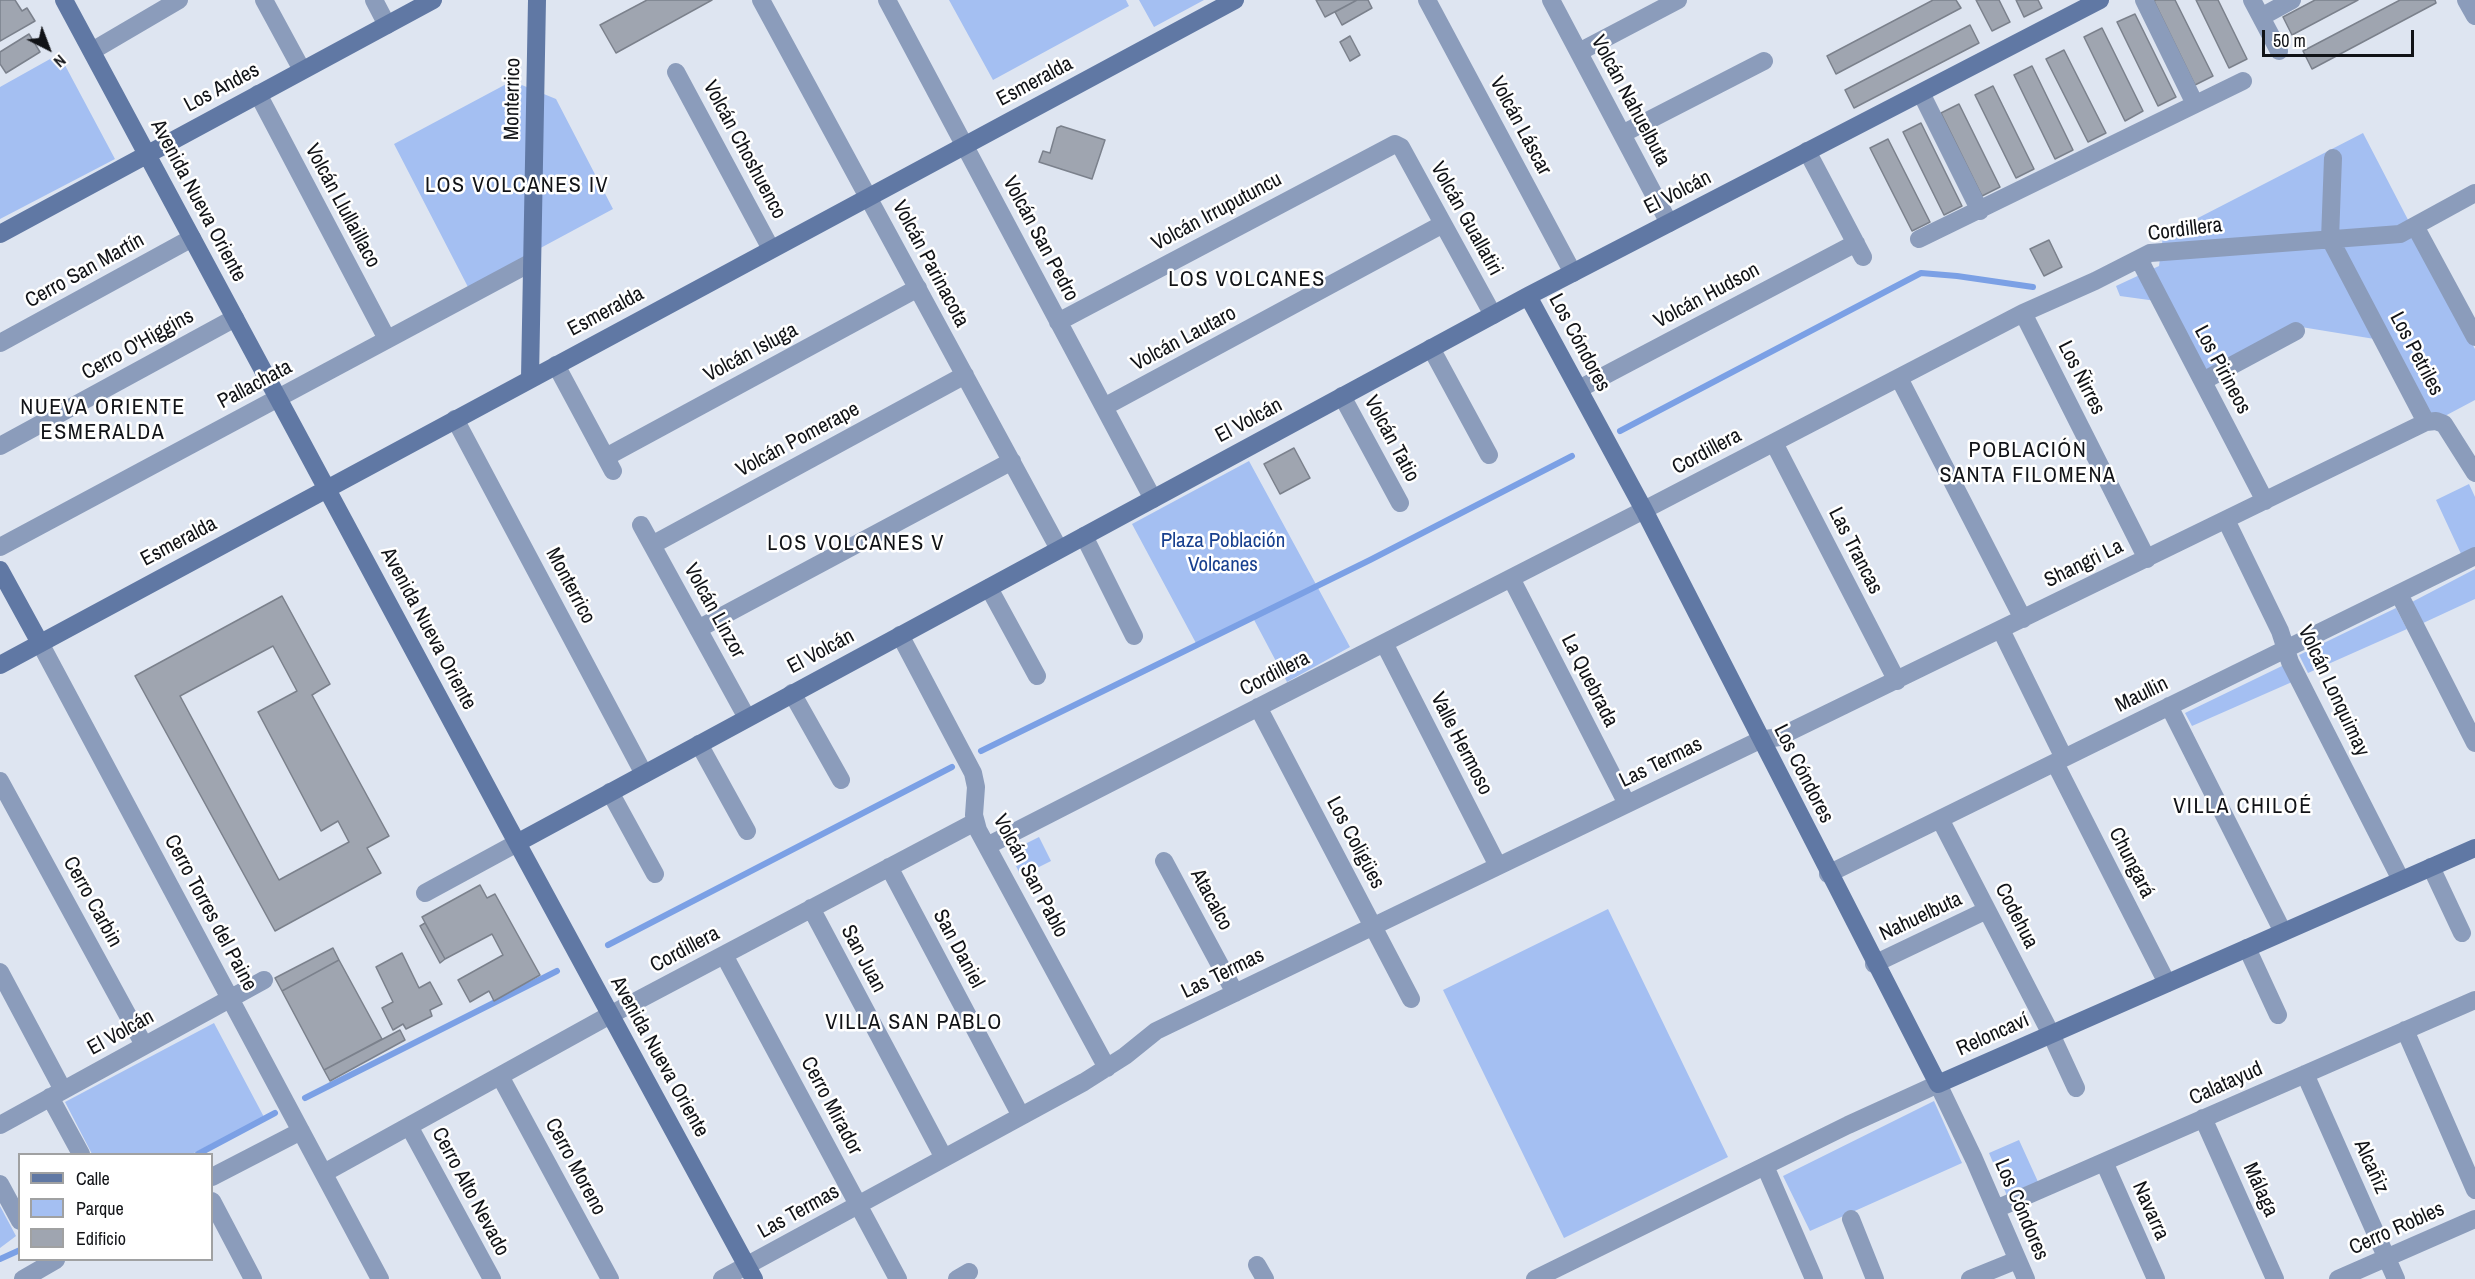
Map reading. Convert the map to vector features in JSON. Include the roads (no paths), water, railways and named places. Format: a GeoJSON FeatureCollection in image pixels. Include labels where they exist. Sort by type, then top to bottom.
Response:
{"type":"FeatureCollection","features":[{"type":"Feature","properties":{"kind":"street","name":"Avenida Nueva Oriente"},"geometry":{"type":"LineString","coordinates":[[64,0],[517,843],[751,1272]]}},
{"type":"Feature","properties":{"kind":"street"},"geometry":{"type":"LineString","coordinates":[[92,51],[179,0]]}},
{"type":"Feature","properties":{"kind":"street"},"geometry":{"type":"LineString","coordinates":[[264,0],[302,70]]}},
{"type":"Feature","properties":{"kind":"street"},"geometry":{"type":"LineString","coordinates":[[374,0],[387,25]]}},
{"type":"Feature","properties":{"kind":"street","name":"Los Andes"},"geometry":{"type":"LineString","coordinates":[[0,234],[433,0]]}},
{"type":"Feature","properties":{"kind":"street","name":"Monterrico"},"geometry":{"type":"LineString","coordinates":[[530,378],[537,0]]}},
{"type":"Feature","properties":{"kind":"street","name":"Volcán Parinacota"},"geometry":{"type":"LineString","coordinates":[[761,0],[1059,549]]}},
{"type":"Feature","properties":{"kind":"street","name":"Volcán San Pedro"},"geometry":{"type":"LineString","coordinates":[[887,0],[1153,499]]}},
{"type":"Feature","properties":{"kind":"street","name":"Esmeralda"},"geometry":{"type":"LineString","coordinates":[[0,665],[1235,0]]}},
{"type":"Feature","properties":{"kind":"street","name":"Volcán Láscar"},"geometry":{"type":"LineString","coordinates":[[1427,0],[1573,273]]}},
{"type":"Feature","properties":{"kind":"street","name":"Volcán Nahuelbuta"},"geometry":{"type":"LineString","coordinates":[[1551,0],[1669,223]]}},
{"type":"Feature","properties":{"kind":"street"},"geometry":{"type":"LineString","coordinates":[[1579,52],[1678,0]]}},
{"type":"Feature","properties":{"kind":"street","name":"El Volcán"},"geometry":{"type":"LineString","coordinates":[[425,893],[1492,315],[2100,0]]}},
{"type":"Feature","properties":{"kind":"street"},"geometry":{"type":"LineString","coordinates":[[2144,0],[2195,104]]}},
{"type":"Feature","properties":{"kind":"street"},"geometry":{"type":"LineString","coordinates":[[2252,0],[2279,51]]}},
{"type":"Feature","properties":{"kind":"street"},"geometry":{"type":"LineString","coordinates":[[2261,17],[2292,0]]}},
{"type":"Feature","properties":{"kind":"street"},"geometry":{"type":"LineString","coordinates":[[2466,0],[2475,16]]}},
{"type":"Feature","properties":{"kind":"street"},"geometry":{"type":"LineString","coordinates":[[1622,134],[1764,61]]}},
{"type":"Feature","properties":{"kind":"street","name":"Volcán Choshuenco"},"geometry":{"type":"LineString","coordinates":[[676,72],[771,249]]}},
{"type":"Feature","properties":{"kind":"street"},"geometry":{"type":"LineString","coordinates":[[1919,239],[2243,81]]}},
{"type":"Feature","properties":{"kind":"street"},"geometry":{"type":"LineString","coordinates":[[1921,93],[1980,211]]}},
{"type":"Feature","properties":{"kind":"street","name":"Volcán Llullaillaco"},"geometry":{"type":"LineString","coordinates":[[258,94],[387,339]]}},
{"type":"Feature","properties":{"kind":"street","name":"Volcán Guallatiri"},"geometry":{"type":"LineString","coordinates":[[1398,145],[1492,315]]}},
{"type":"Feature","properties":{"kind":"street","name":"Volcán Irruputuncu"},"geometry":{"type":"LineString","coordinates":[[1058,322],[1391,146],[1398,145]]}},
{"type":"Feature","properties":{"kind":"street","name":"Volcán Hudson"},"geometry":{"type":"LineString","coordinates":[[1579,389],[1859,250],[1807,151]]}},
{"type":"Feature","properties":{"kind":"street"},"geometry":{"type":"LineString","coordinates":[[2330,239],[2333,158]]}},
{"type":"Feature","properties":{"kind":"street","name":"Cordillera"},"geometry":{"type":"LineString","coordinates":[[987,846],[2023,313],[2150,253],[2400,234],[2475,193]]}},
{"type":"Feature","properties":{"kind":"street","name":"Volcán Lautaro"},"geometry":{"type":"LineString","coordinates":[[1104,407],[1443,224]]}},
{"type":"Feature","properties":{"kind":"street"},"geometry":{"type":"LineString","coordinates":[[2415,226],[2475,337]]}},
{"type":"Feature","properties":{"kind":"street","name":"Cerro San Martín"},"geometry":{"type":"LineString","coordinates":[[0,343],[192,238]]}},
{"type":"Feature","properties":{"kind":"street","name":"Los Petriles"},"geometry":{"type":"LineString","coordinates":[[2330,239],[2426,422],[2436,421],[2444,424],[2475,473]]}},
{"type":"Feature","properties":{"kind":"street","name":"Los Pirineos"},"geometry":{"type":"LineString","coordinates":[[2139,259],[2265,501]]}},
{"type":"Feature","properties":{"kind":"street","name":"Pallachata"},"geometry":{"type":"LineString","coordinates":[[0,548],[532,262]]}},
{"type":"Feature","properties":{"kind":"street","name":"Volcán Isluga"},"geometry":{"type":"LineString","coordinates":[[556,365],[609,464],[918,288]]}},
{"type":"Feature","properties":{"kind":"street","name":"Los Cóndores"},"geometry":{"type":"LineString","coordinates":[[1528,296],[1644,510],[1874,964],[1938,1084],[2026,1279]]}},
{"type":"Feature","properties":{"kind":"street","name":"Los Ñirres"},"geometry":{"type":"LineString","coordinates":[[2023,313],[2147,558]]}},
{"type":"Feature","properties":{"kind":"street","name":"Cerro O'Higgins"},"geometry":{"type":"LineString","coordinates":[[0,446],[235,318]]}},
{"type":"Feature","properties":{"kind":"street"},"geometry":{"type":"LineString","coordinates":[[2203,381],[2296,331]]}},
{"type":"Feature","properties":{"kind":"street"},"geometry":{"type":"LineString","coordinates":[[1431,348],[1489,455]]}},
{"type":"Feature","properties":{"kind":"street","name":"Volcán Pomerape"},"geometry":{"type":"LineString","coordinates":[[652,545],[965,375]]}},
{"type":"Feature","properties":{"kind":"street"},"geometry":{"type":"LineString","coordinates":[[1899,378],[2023,619]]}},
{"type":"Feature","properties":{"kind":"street","name":"Volcán Tatio"},"geometry":{"type":"LineString","coordinates":[[1342,396],[1400,504]]}},
{"type":"Feature","properties":{"kind":"street","name":"Monterrico"},"geometry":{"type":"LineString","coordinates":[[455,419],[644,774]]}},
{"type":"Feature","properties":{"kind":"street","name":"Shangri La"},"geometry":{"type":"LineString","coordinates":[[1760,740],[1779,737],[1897,681],[2426,422]]}},
{"type":"Feature","properties":{"kind":"street","name":"Las Trancas"},"geometry":{"type":"LineString","coordinates":[[1774,442],[1897,681]]}},
{"type":"Feature","properties":{"kind":"street"},"geometry":{"type":"LineString","coordinates":[[698,629],[1012,461]]}},
{"type":"Feature","properties":{"kind":"street","name":"Volcán Lonquimay"},"geometry":{"type":"LineString","coordinates":[[2226,520],[2280,631],[2290,662],[2401,880]]}},
{"type":"Feature","properties":{"kind":"street","name":"Volcán Linzor"},"geometry":{"type":"LineString","coordinates":[[641,525],[747,718]]}},
{"type":"Feature","properties":{"kind":"street"},"geometry":{"type":"LineString","coordinates":[[1084,536],[1134,636]]}},
{"type":"Feature","properties":{"kind":"street","name":"Maullin"},"geometry":{"type":"LineString","coordinates":[[1828,874],[2475,556]]}},
{"type":"Feature","properties":{"kind":"street","name":"Cerro Torres del Paine"},"geometry":{"type":"LineString","coordinates":[[0,570],[380,1279]]}},
{"type":"Feature","properties":{"kind":"street","name":"La Quebrada"},"geometry":{"type":"LineString","coordinates":[[1511,578],[1627,804]]}},
{"type":"Feature","properties":{"kind":"street"},"geometry":{"type":"LineString","coordinates":[[989,588],[1037,676]]}},
{"type":"Feature","properties":{"kind":"street"},"geometry":{"type":"LineString","coordinates":[[2399,594],[2475,743]]}},
{"type":"Feature","properties":{"kind":"street","name":"Chungará"},"geometry":{"type":"LineString","coordinates":[[2001,630],[2059,760],[2167,983]]}},
{"type":"Feature","properties":{"kind":"street","name":"Volcán San Pablo"},"geometry":{"type":"LineString","coordinates":[[900,635],[973,773],[976,788],[973,808],[975,822],[1107,1068]]}},
{"type":"Feature","properties":{"kind":"street","name":"Valle Hermoso"},"geometry":{"type":"LineString","coordinates":[[1384,643],[1498,866]]}},
{"type":"Feature","properties":{"kind":"street"},"geometry":{"type":"LineString","coordinates":[[792,693],[841,780]]}},
{"type":"Feature","properties":{"kind":"street"},"geometry":{"type":"LineString","coordinates":[[2169,706],[2283,932]]}},
{"type":"Feature","properties":{"kind":"street","name":"Los Coligües"},"geometry":{"type":"LineString","coordinates":[[1258,707],[1411,999]]}},
{"type":"Feature","properties":{"kind":"street","name":"Las Termas"},"geometry":{"type":"LineString","coordinates":[[722,1279],[751,1272],[858,1205],[1107,1068],[1150,1034],[1760,740]]}},
{"type":"Feature","properties":{"kind":"street"},"geometry":{"type":"LineString","coordinates":[[699,744],[747,831]]}},
{"type":"Feature","properties":{"kind":"street","name":"Cerro Carbin"},"geometry":{"type":"LineString","coordinates":[[0,781],[144,1045]]}},
{"type":"Feature","properties":{"kind":"street"},"geometry":{"type":"LineString","coordinates":[[610,792],[655,874]]}},
{"type":"Feature","properties":{"kind":"street","name":"Codehua"},"geometry":{"type":"LineString","coordinates":[[1940,819],[2051,1034],[2076,1088]]}},
{"type":"Feature","properties":{"kind":"street","name":"Cordillera"},"geometry":{"type":"LineString","coordinates":[[324,1173],[610,1015],[975,822]]}},
{"type":"Feature","properties":{"kind":"street","name":"Reloncaví"},"geometry":{"type":"LineString","coordinates":[[1535,1279],[1938,1084],[2475,848]]}},
{"type":"Feature","properties":{"kind":"street","name":"Atacalco"},"geometry":{"type":"LineString","coordinates":[[1164,861],[1235,993]]}},
{"type":"Feature","properties":{"kind":"street","name":"San Daniel"},"geometry":{"type":"LineString","coordinates":[[889,867],[1022,1116]]}},
{"type":"Feature","properties":{"kind":"street"},"geometry":{"type":"LineString","coordinates":[[2431,867],[2462,933]]}},
{"type":"Feature","properties":{"kind":"street","name":"San Juan"},"geometry":{"type":"LineString","coordinates":[[811,908],[944,1158]]}},
{"type":"Feature","properties":{"kind":"street","name":"Nahuelbuta"},"geometry":{"type":"LineString","coordinates":[[1874,964],[1987,910]]}},
{"type":"Feature","properties":{"kind":"street"},"geometry":{"type":"LineString","coordinates":[[2247,948],[2278,1015]]}},
{"type":"Feature","properties":{"kind":"street","name":"Cerro Mirador"},"geometry":{"type":"LineString","coordinates":[[724,955],[898,1279]]}},
{"type":"Feature","properties":{"kind":"street"},"geometry":{"type":"LineString","coordinates":[[0,972],[80,1153]]}},
{"type":"Feature","properties":{"kind":"street","name":"El Volcán"},"geometry":{"type":"LineString","coordinates":[[0,1125],[264,980]]}},
{"type":"Feature","properties":{"kind":"street","name":"Calatayud"},"geometry":{"type":"LineString","coordinates":[[1996,1209],[2475,1000]]}},
{"type":"Feature","properties":{"kind":"street"},"geometry":{"type":"LineString","coordinates":[[2405,1030],[2475,1190]]}},
{"type":"Feature","properties":{"kind":"street","name":"Alcañiz"},"geometry":{"type":"LineString","coordinates":[[2305,1074],[2396,1279]]}},
{"type":"Feature","properties":{"kind":"street","name":"Cerro Moreno"},"geometry":{"type":"LineString","coordinates":[[500,1076],[610,1279]]}},
{"type":"Feature","properties":{"kind":"street","name":"Málaga"},"geometry":{"type":"LineString","coordinates":[[2204,1119],[2275,1279]]}},
{"type":"Feature","properties":{"kind":"street","name":"Cerro Alto Nevado"},"geometry":{"type":"LineString","coordinates":[[409,1126],[492,1279]]}},
{"type":"Feature","properties":{"kind":"street"},"geometry":{"type":"LineString","coordinates":[[213,1176],[302,1131]]}},
{"type":"Feature","properties":{"kind":"street","name":"Navarra"},"geometry":{"type":"LineString","coordinates":[[2104,1162],[2156,1279]]}},
{"type":"Feature","properties":{"kind":"street"},"geometry":{"type":"LineString","coordinates":[[1765,1166],[1814,1279]]}},
{"type":"Feature","properties":{"kind":"street"},"geometry":{"type":"LineString","coordinates":[[0,1184],[18,1217]]}},
{"type":"Feature","properties":{"kind":"street"},"geometry":{"type":"LineString","coordinates":[[213,1203],[248,1277]]}},
{"type":"Feature","properties":{"kind":"street"},"geometry":{"type":"LineString","coordinates":[[1851,1219],[1875,1279]]}},
{"type":"Feature","properties":{"kind":"street","name":"Cerro Robles"},"geometry":{"type":"LineString","coordinates":[[2338,1279],[2475,1219]]}},
{"type":"Feature","properties":{"kind":"street"},"geometry":{"type":"LineString","coordinates":[[1970,1279],[2017,1260]]}},
{"type":"Feature","properties":{"kind":"street"},"geometry":{"type":"LineString","coordinates":[[23,1279],[54,1261]]}},
{"type":"Feature","properties":{"kind":"waterway"},"geometry":{"type":"LineString","coordinates":[[1620,431],[1921,273],[2033,287]]}},
{"type":"Feature","properties":{"kind":"waterway"},"geometry":{"type":"LineString","coordinates":[[981,751],[1370,560],[1572,456]]}},
{"type":"Feature","properties":{"kind":"waterway"},"geometry":{"type":"LineString","coordinates":[[608,945],[952,767]]}},
{"type":"Feature","properties":{"kind":"waterway"},"geometry":{"type":"LineString","coordinates":[[305,1098],[557,971]]}},
{"type":"Feature","properties":{"kind":"waterway"},"geometry":{"type":"LineString","coordinates":[[200,1153],[275,1113]]}},
{"type":"Feature","properties":{"kind":"waterway"},"geometry":{"type":"LineString","coordinates":[[0,1259],[18,1251]]}},
{"type":"Feature","properties":{"kind":"district","name":"LOS VOLCANES IV"},"geometry":{"type":"Point","coordinates":[517,186]}},
{"type":"Feature","properties":{"kind":"district","name":"LOS VOLCANES"},"geometry":{"type":"Point","coordinates":[1247,280]}},
{"type":"Feature","properties":{"kind":"district","name":"NUEVA ORIENTE ESMERALDA"},"geometry":{"type":"Point","coordinates":[103,420]}},
{"type":"Feature","properties":{"kind":"district","name":"POBLACIÓN SANTA FILOMENA"},"geometry":{"type":"Point","coordinates":[2028,464]}},
{"type":"Feature","properties":{"kind":"district","name":"LOS VOLCANES V"},"geometry":{"type":"Point","coordinates":[856,544]}},
{"type":"Feature","properties":{"kind":"district","name":"VILLA CHILOÉ"},"geometry":{"type":"Point","coordinates":[2243,807]}},
{"type":"Feature","properties":{"kind":"district","name":"VILLA SAN PABLO"},"geometry":{"type":"Point","coordinates":[914,1023]}},
{"type":"Feature","properties":{"kind":"park label","name":"Plaza Población Volcanes"},"geometry":{"type":"Point","coordinates":[1223,553]}}]}
